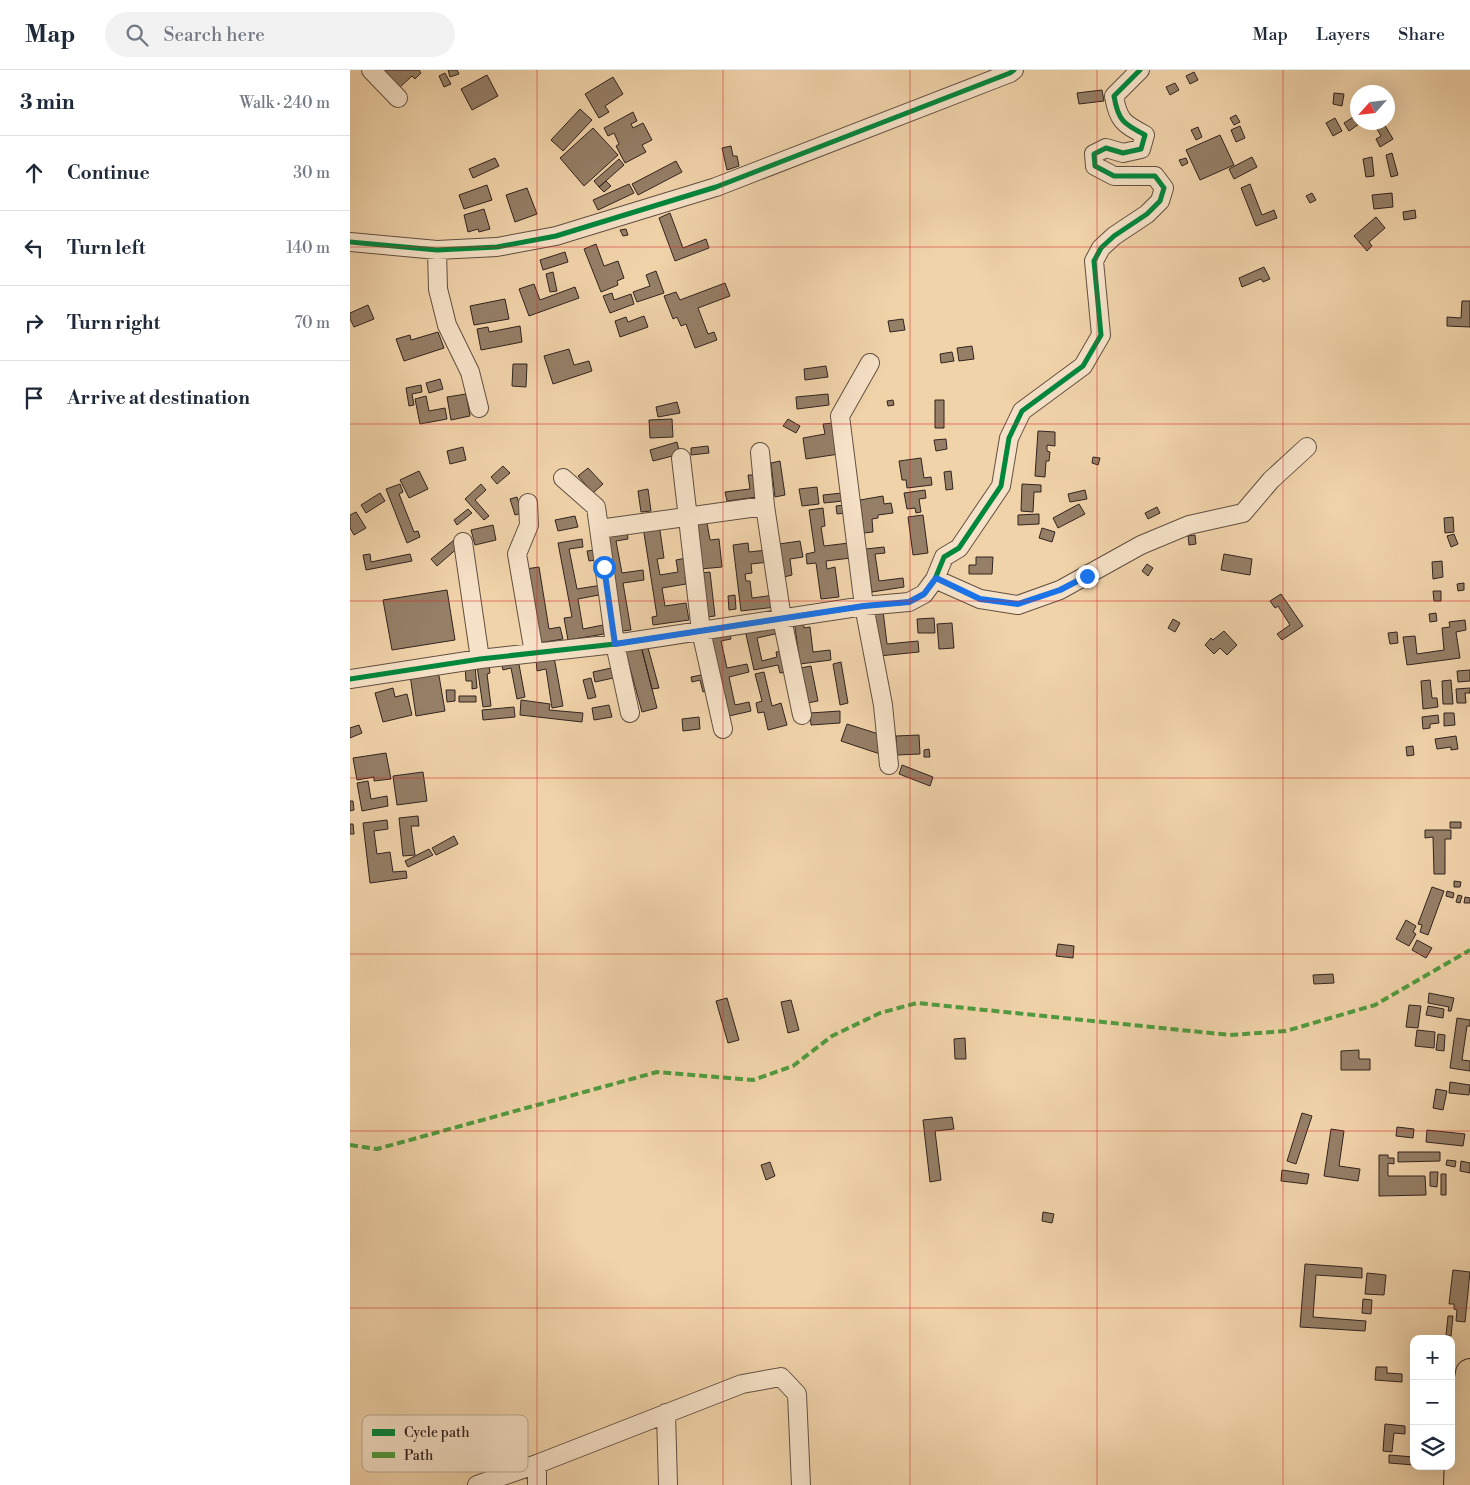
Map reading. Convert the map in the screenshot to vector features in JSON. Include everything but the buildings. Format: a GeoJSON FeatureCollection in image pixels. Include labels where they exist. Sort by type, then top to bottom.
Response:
{"type":"FeatureCollection","features":[{"type":"Feature","properties":{"kind":"main road"},"geometry":{"type":"LineString","coordinates":[[1458,1485],[1460,1429],[1470,1373]]}},
{"type":"Feature","properties":{"kind":"street"},"geometry":{"type":"LineString","coordinates":[[371,70],[398,98]]}},
{"type":"Feature","properties":{"kind":"street"},"geometry":{"type":"LineString","coordinates":[[350,242],[437,250],[497,246],[556,236],[716,187],[1014,70]]}},
{"type":"Feature","properties":{"kind":"street"},"geometry":{"type":"LineString","coordinates":[[350,679],[480,659],[615,644],[864,606],[909,602],[924,594],[936,578],[944,557],[960,548],[1001,486],[1009,438],[1022,411],[1083,366],[1101,335],[1094,261],[1101,248],[1160,201],[1164,188],[1155,176],[1114,176],[1095,166],[1094,154],[1106,148],[1123,153],[1141,149],[1145,135],[1127,125],[1117,112],[1114,96],[1140,70]]}},
{"type":"Feature","properties":{"kind":"street"},"geometry":{"type":"LineString","coordinates":[[437,250],[438,289],[447,324],[470,372],[479,408]]}},
{"type":"Feature","properties":{"kind":"street"},"geometry":{"type":"LineString","coordinates":[[870,363],[840,416],[864,606],[883,705],[889,765]]}},
{"type":"Feature","properties":{"kind":"street"},"geometry":{"type":"LineString","coordinates":[[936,578],[980,599],[1018,604],[1060,590],[1149,541],[1189,525],[1243,513],[1271,480],[1307,447]]}},
{"type":"Feature","properties":{"kind":"street"},"geometry":{"type":"LineString","coordinates":[[760,452],[765,506],[782,620],[802,715]]}},
{"type":"Feature","properties":{"kind":"street"},"geometry":{"type":"LineString","coordinates":[[681,458],[701,631],[723,729]]}},
{"type":"Feature","properties":{"kind":"street"},"geometry":{"type":"LineString","coordinates":[[563,478],[596,507],[615,644],[630,713]]}},
{"type":"Feature","properties":{"kind":"street"},"geometry":{"type":"LineString","coordinates":[[528,504],[529,525],[517,554],[534,653]]}},
{"type":"Feature","properties":{"kind":"street"},"geometry":{"type":"LineString","coordinates":[[599,529],[765,506]]}},
{"type":"Feature","properties":{"kind":"street"},"geometry":{"type":"LineString","coordinates":[[463,542],[480,659]]}},
{"type":"Feature","properties":{"kind":"street"},"geometry":{"type":"LineString","coordinates":[[528,1467],[742,1384],[781,1377],[797,1394],[801,1485]]}},
{"type":"Feature","properties":{"kind":"street"},"geometry":{"type":"LineString","coordinates":[[666,1413],[668,1485]]}},
{"type":"Feature","properties":{"kind":"street"},"geometry":{"type":"LineString","coordinates":[[537,1464],[537,1485]]}},
{"type":"Feature","properties":{"kind":"street"},"geometry":{"type":"LineString","coordinates":[[477,1485],[514,1472]]}},
{"type":"Feature","properties":{"kind":"marked path"},"geometry":{"type":"LineString","coordinates":[[350,1145],[377,1149],[657,1072],[753,1080],[793,1066],[832,1036],[880,1013],[917,1003],[1230,1035],[1286,1031],[1375,1005],[1470,950]]}},
{"type":"Feature","properties":{"kind":"cycle path"},"geometry":{"type":"LineString","coordinates":[[350,242],[437,250],[497,247],[556,236],[716,187],[1014,70]]}},
{"type":"Feature","properties":{"kind":"cycle path"},"geometry":{"type":"LineString","coordinates":[[350,679],[480,659],[615,644],[864,606],[909,602],[924,594],[935,579],[944,557],[959,548],[1001,486],[1009,438],[1022,411],[1083,366],[1101,335],[1094,261],[1101,248],[1114,236],[1147,214],[1160,201],[1164,188],[1155,176],[1114,176],[1095,166],[1094,154],[1106,148],[1123,153],[1141,149],[1145,135],[1123,121],[1114,96],[1140,70]]}},
{"type":"Feature","properties":{"kind":"route"},"geometry":{"type":"LineString","coordinates":[[604,567],[615,644],[864,606],[909,602],[924,594],[936,578],[980,599],[1018,604],[1060,590],[1087,576]]}}]}
